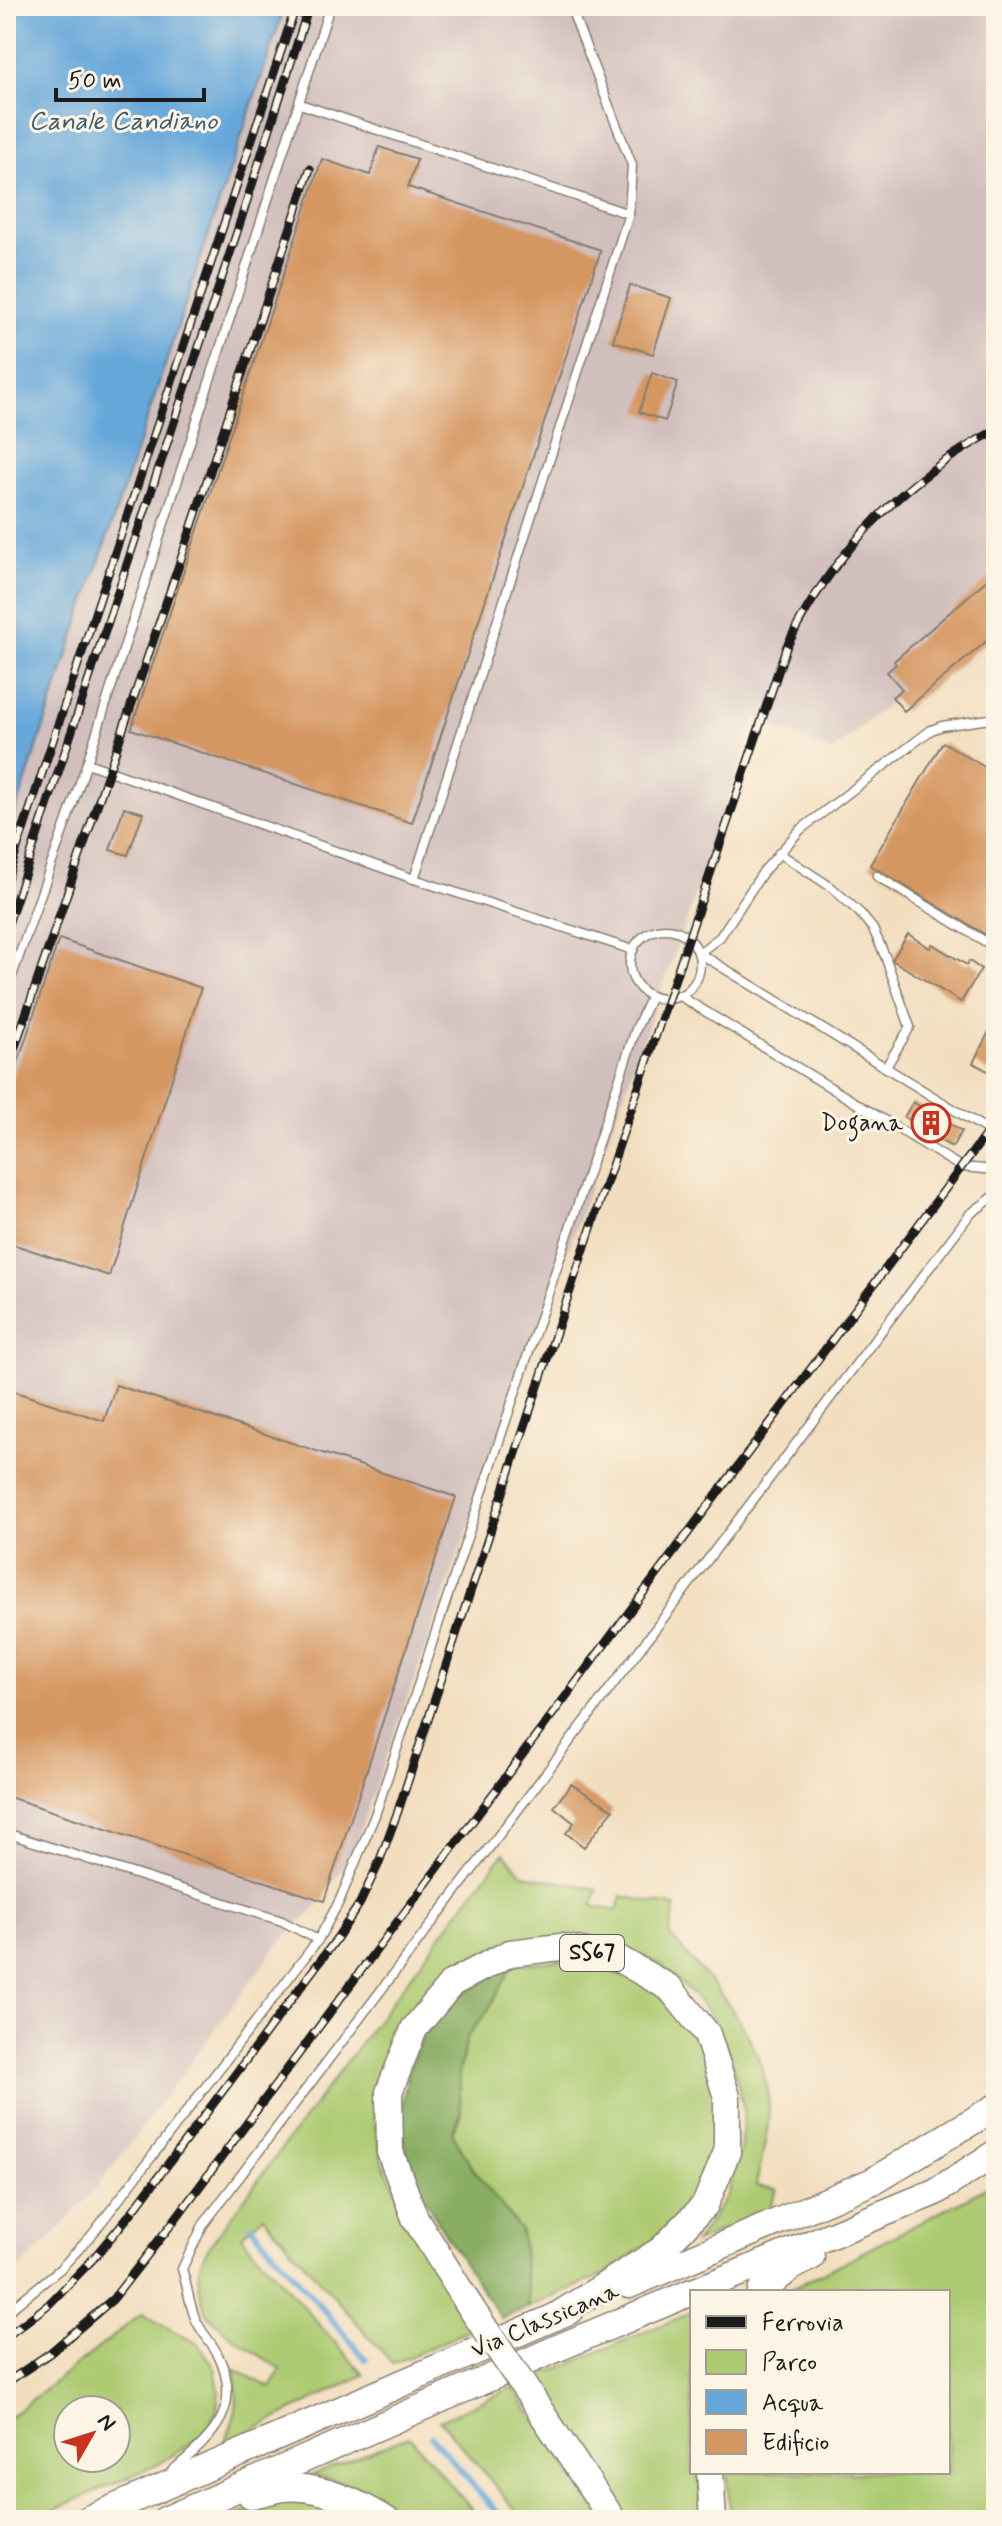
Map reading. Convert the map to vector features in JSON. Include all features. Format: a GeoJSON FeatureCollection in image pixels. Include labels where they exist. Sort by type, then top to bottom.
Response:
{"type":"FeatureCollection","features":[{"type":"Feature","properties":{"kind":"highway","name":"SS67"},"geometry":{"type":"LineString","coordinates":[[555,2317],[661,2250],[705,2205],[727,2152],[727,2097],[707,2034],[670,1988],[617,1958],[561,1947],[510,1953],[452,1983],[414,2029],[389,2092],[390,2152],[415,2218],[471,2308],[613,2520]]}},
{"type":"Feature","properties":{"kind":"highway"},"geometry":{"type":"LineString","coordinates":[[919,2156],[996,2095]]}},
{"type":"Feature","properties":{"kind":"highway","name":"Via Classicana"},"geometry":{"type":"LineString","coordinates":[[86,2520],[873,2181],[996,2107]]}},
{"type":"Feature","properties":{"kind":"highway","name":"Via Classicana"},"geometry":{"type":"LineString","coordinates":[[697,2290],[935,2192],[996,2153]]}},
{"type":"Feature","properties":{"kind":"highway"},"geometry":{"type":"LineString","coordinates":[[763,2290],[790,2268],[935,2192]]}},
{"type":"Feature","properties":{"kind":"highway","name":"Via Classicana"},"geometry":{"type":"LineString","coordinates":[[165,2520],[690,2293]]}},
{"type":"Feature","properties":{"kind":"highway"},"geometry":{"type":"LineString","coordinates":[[710,2474],[713,2520]]}},
{"type":"Feature","properties":{"kind":"highway"},"geometry":{"type":"LineString","coordinates":[[193,2508],[285,2488],[331,2494],[365,2507],[386,2520]]}},
{"type":"Feature","properties":{"kind":"lane"},"geometry":{"type":"LineString","coordinates":[[6,993],[87,763],[330,6]]}},
{"type":"Feature","properties":{"kind":"lane"},"geometry":{"type":"LineString","coordinates":[[414,879],[629,214],[632,165],[570,6]]}},
{"type":"Feature","properties":{"kind":"lane"},"geometry":{"type":"LineString","coordinates":[[300,104],[629,214]]}},
{"type":"Feature","properties":{"kind":"lane"},"geometry":{"type":"LineString","coordinates":[[699,953],[720,937],[779,853],[800,830],[931,730],[996,718]]}},
{"type":"Feature","properties":{"kind":"lane"},"geometry":{"type":"LineString","coordinates":[[87,763],[414,879],[633,950]]}},
{"type":"Feature","properties":{"kind":"lane"},"geometry":{"type":"LineString","coordinates":[[779,853],[831,887],[873,929],[910,1027],[886,1067]]}},
{"type":"Feature","properties":{"kind":"lane"},"geometry":{"type":"LineString","coordinates":[[877,876],[996,948]]}},
{"type":"Feature","properties":{"kind":"lane"},"geometry":{"type":"LineString","coordinates":[[699,953],[699,973],[695,983],[680,996],[668,999],[651,996],[635,981],[630,960],[633,950],[648,933],[658,929],[680,932],[689,938],[699,953],[989,1131],[996,1139]]}},
{"type":"Feature","properties":{"kind":"lane"},"geometry":{"type":"LineString","coordinates":[[6,2313],[60,2269],[91,2236],[318,1940],[339,1902],[375,1815],[636,1029],[651,996]]}},
{"type":"Feature","properties":{"kind":"lane"},"geometry":{"type":"LineString","coordinates":[[680,996],[961,1167],[996,1170]]}},
{"type":"Feature","properties":{"kind":"lane"},"geometry":{"type":"LineString","coordinates":[[147,2494],[211,2437],[227,2408],[227,2381],[219,2356],[196,2320],[182,2269],[203,2225],[970,1214],[996,1195]]}},
{"type":"Feature","properties":{"kind":"lane"},"geometry":{"type":"LineString","coordinates":[[6,1833],[282,1921],[318,1940]]}},
{"type":"Feature","properties":{"kind":"shaded area"},"geometry":{"type":"Polygon","coordinates":[[[285,6],[996,6],[996,633],[924,696],[894,699],[832,752],[755,718],[687,918],[351,1855],[316,1907],[280,1942],[98,2186],[43,2246],[6,2279],[6,840],[285,6]]]}},
{"type":"Feature","properties":{"kind":"green space"},"geometry":{"type":"Polygon","coordinates":[[[504,1853],[524,1875],[598,1889],[592,1906],[617,1911],[622,1896],[676,1907],[669,1935],[720,1993],[758,2057],[765,2081],[769,2116],[756,2186],[777,2189],[768,2212],[695,2243],[726,2198],[740,2151],[744,2111],[731,2055],[712,2018],[694,1995],[663,1966],[633,1952],[596,1942],[496,1946],[460,1964],[426,1990],[400,2025],[379,2075],[374,2121],[383,2165],[472,2329],[393,2364],[263,2216],[241,2236],[364,2375],[223,2445],[236,2408],[234,2369],[271,2388],[280,2369],[233,2338],[210,2317],[199,2287],[199,2269],[203,2258],[504,1853]]]}},
{"type":"Feature","properties":{"kind":"green space"},"geometry":{"type":"Polygon","coordinates":[[[561,1960],[613,1968],[655,1989],[708,2054],[720,2094],[718,2159],[693,2212],[605,2274],[529,2307],[521,2231],[471,2167],[452,2132],[461,2114],[459,2073],[467,2037],[488,2010],[512,1966],[561,1960]]]}},
{"type":"Feature","properties":{"kind":"green space"},"geometry":{"type":"Polygon","coordinates":[[[512,1966],[488,2010],[467,2037],[459,2073],[461,2114],[452,2132],[471,2167],[521,2231],[529,2307],[501,2318],[426,2200],[406,2149],[402,2118],[409,2070],[418,2046],[432,2024],[458,1996],[512,1966]]]}},
{"type":"Feature","properties":{"kind":"green space"},"geometry":{"type":"Polygon","coordinates":[[[996,2183],[996,2520],[731,2520],[727,2474],[950,2474],[950,2290],[790,2290],[996,2183]]]}},
{"type":"Feature","properties":{"kind":"green space"},"geometry":{"type":"Polygon","coordinates":[[[690,2313],[690,2474],[698,2474],[703,2520],[629,2520],[539,2377],[690,2313]]]}},
{"type":"Feature","properties":{"kind":"green space"},"geometry":{"type":"Polygon","coordinates":[[[142,2314],[200,2345],[215,2369],[219,2390],[217,2411],[203,2435],[159,2464],[30,2520],[6,2520],[6,2420],[142,2314]]]}},
{"type":"Feature","properties":{"kind":"green space"},"geometry":{"type":"Polygon","coordinates":[[[513,2387],[602,2520],[524,2520],[440,2420],[513,2387]]]}},
{"type":"Feature","properties":{"kind":"green space"},"geometry":{"type":"Polygon","coordinates":[[[409,2436],[481,2520],[412,2520],[384,2499],[355,2486],[312,2475],[409,2436]]]}},
{"type":"Feature","properties":{"kind":"green space"},"geometry":{"type":"Polygon","coordinates":[[[291,2498],[338,2503],[367,2520],[222,2520],[291,2498]]]}},
{"type":"Feature","properties":{"kind":"water","name":"Canale Candiano"},"geometry":{"type":"Polygon","coordinates":[[[6,6],[285,6],[6,840],[6,6]]]}},
{"type":"Feature","properties":{"kind":"building"},"geometry":{"type":"Polygon","coordinates":[[[379,147],[417,159],[408,187],[601,250],[412,823],[131,729],[322,159],[370,175],[379,147]]]}},
{"type":"Feature","properties":{"kind":"building"},"geometry":{"type":"Polygon","coordinates":[[[630,285],[671,298],[653,354],[613,341],[630,285]]]}},
{"type":"Feature","properties":{"kind":"building"},"geometry":{"type":"Polygon","coordinates":[[[652,373],[678,382],[665,421],[639,412],[652,373]]]}},
{"type":"Feature","properties":{"kind":"building"},"geometry":{"type":"Polygon","coordinates":[[[996,572],[996,633],[904,711],[892,697],[902,689],[887,672],[896,664],[894,661],[996,572]]]}},
{"type":"Feature","properties":{"kind":"building"},"geometry":{"type":"Polygon","coordinates":[[[943,742],[996,774],[996,941],[870,865],[943,742]]]}},
{"type":"Feature","properties":{"kind":"building"},"geometry":{"type":"Polygon","coordinates":[[[124,807],[143,813],[128,855],[110,850],[124,807]]]}},
{"type":"Feature","properties":{"kind":"building"},"geometry":{"type":"Polygon","coordinates":[[[908,934],[930,948],[932,944],[967,965],[969,961],[981,969],[961,1002],[892,960],[908,934]]]}},
{"type":"Feature","properties":{"kind":"building"},"geometry":{"type":"Polygon","coordinates":[[[59,939],[201,988],[109,1276],[6,1242],[6,1098],[59,939]]]}},
{"type":"Feature","properties":{"kind":"building"},"geometry":{"type":"Polygon","coordinates":[[[996,1018],[996,1068],[993,1074],[973,1063],[996,1018]]]}},
{"type":"Feature","properties":{"kind":"building","name":"Dogana"},"geometry":{"type":"Polygon","coordinates":[[[913,1102],[930,1112],[932,1108],[962,1131],[952,1147],[916,1128],[917,1125],[904,1117],[913,1102]]]}},
{"type":"Feature","properties":{"kind":"building"},"geometry":{"type":"Polygon","coordinates":[[[116,1385],[456,1497],[324,1901],[6,1796],[6,1389],[104,1421],[116,1385]]]}},
{"type":"Feature","properties":{"kind":"building"},"geometry":{"type":"Polygon","coordinates":[[[571,1784],[613,1810],[584,1847],[566,1833],[574,1823],[554,1807],[571,1784]]]}},
{"type":"Feature","properties":{"kind":"waterway"},"geometry":{"type":"LineString","coordinates":[[251,2226],[366,2359]]}},
{"type":"Feature","properties":{"kind":"waterway"},"geometry":{"type":"LineString","coordinates":[[431,2436],[503,2520]]}},
{"type":"Feature","properties":{"kind":"railway"},"geometry":{"type":"LineString","coordinates":[[6,882],[296,6]]}},
{"type":"Feature","properties":{"kind":"railway"},"geometry":{"type":"LineString","coordinates":[[6,930],[309,6]]}},
{"type":"Feature","properties":{"kind":"railway"},"geometry":{"type":"LineString","coordinates":[[6,1073],[310,169]]}},
{"type":"Feature","properties":{"kind":"railway"},"geometry":{"type":"LineString","coordinates":[[6,2337],[49,2304],[92,2260],[132,2212],[335,1941],[360,1903],[398,1811],[786,648],[825,581],[873,522],[930,472],[996,430]]}},
{"type":"Feature","properties":{"kind":"railway"},"geometry":{"type":"LineString","coordinates":[[6,2383],[50,2353],[113,2299],[996,1121]]}},
{"type":"Feature","properties":{"kind":"place","name":"Dogana"},"geometry":{"type":"Point","coordinates":[931,1123]}}]}
